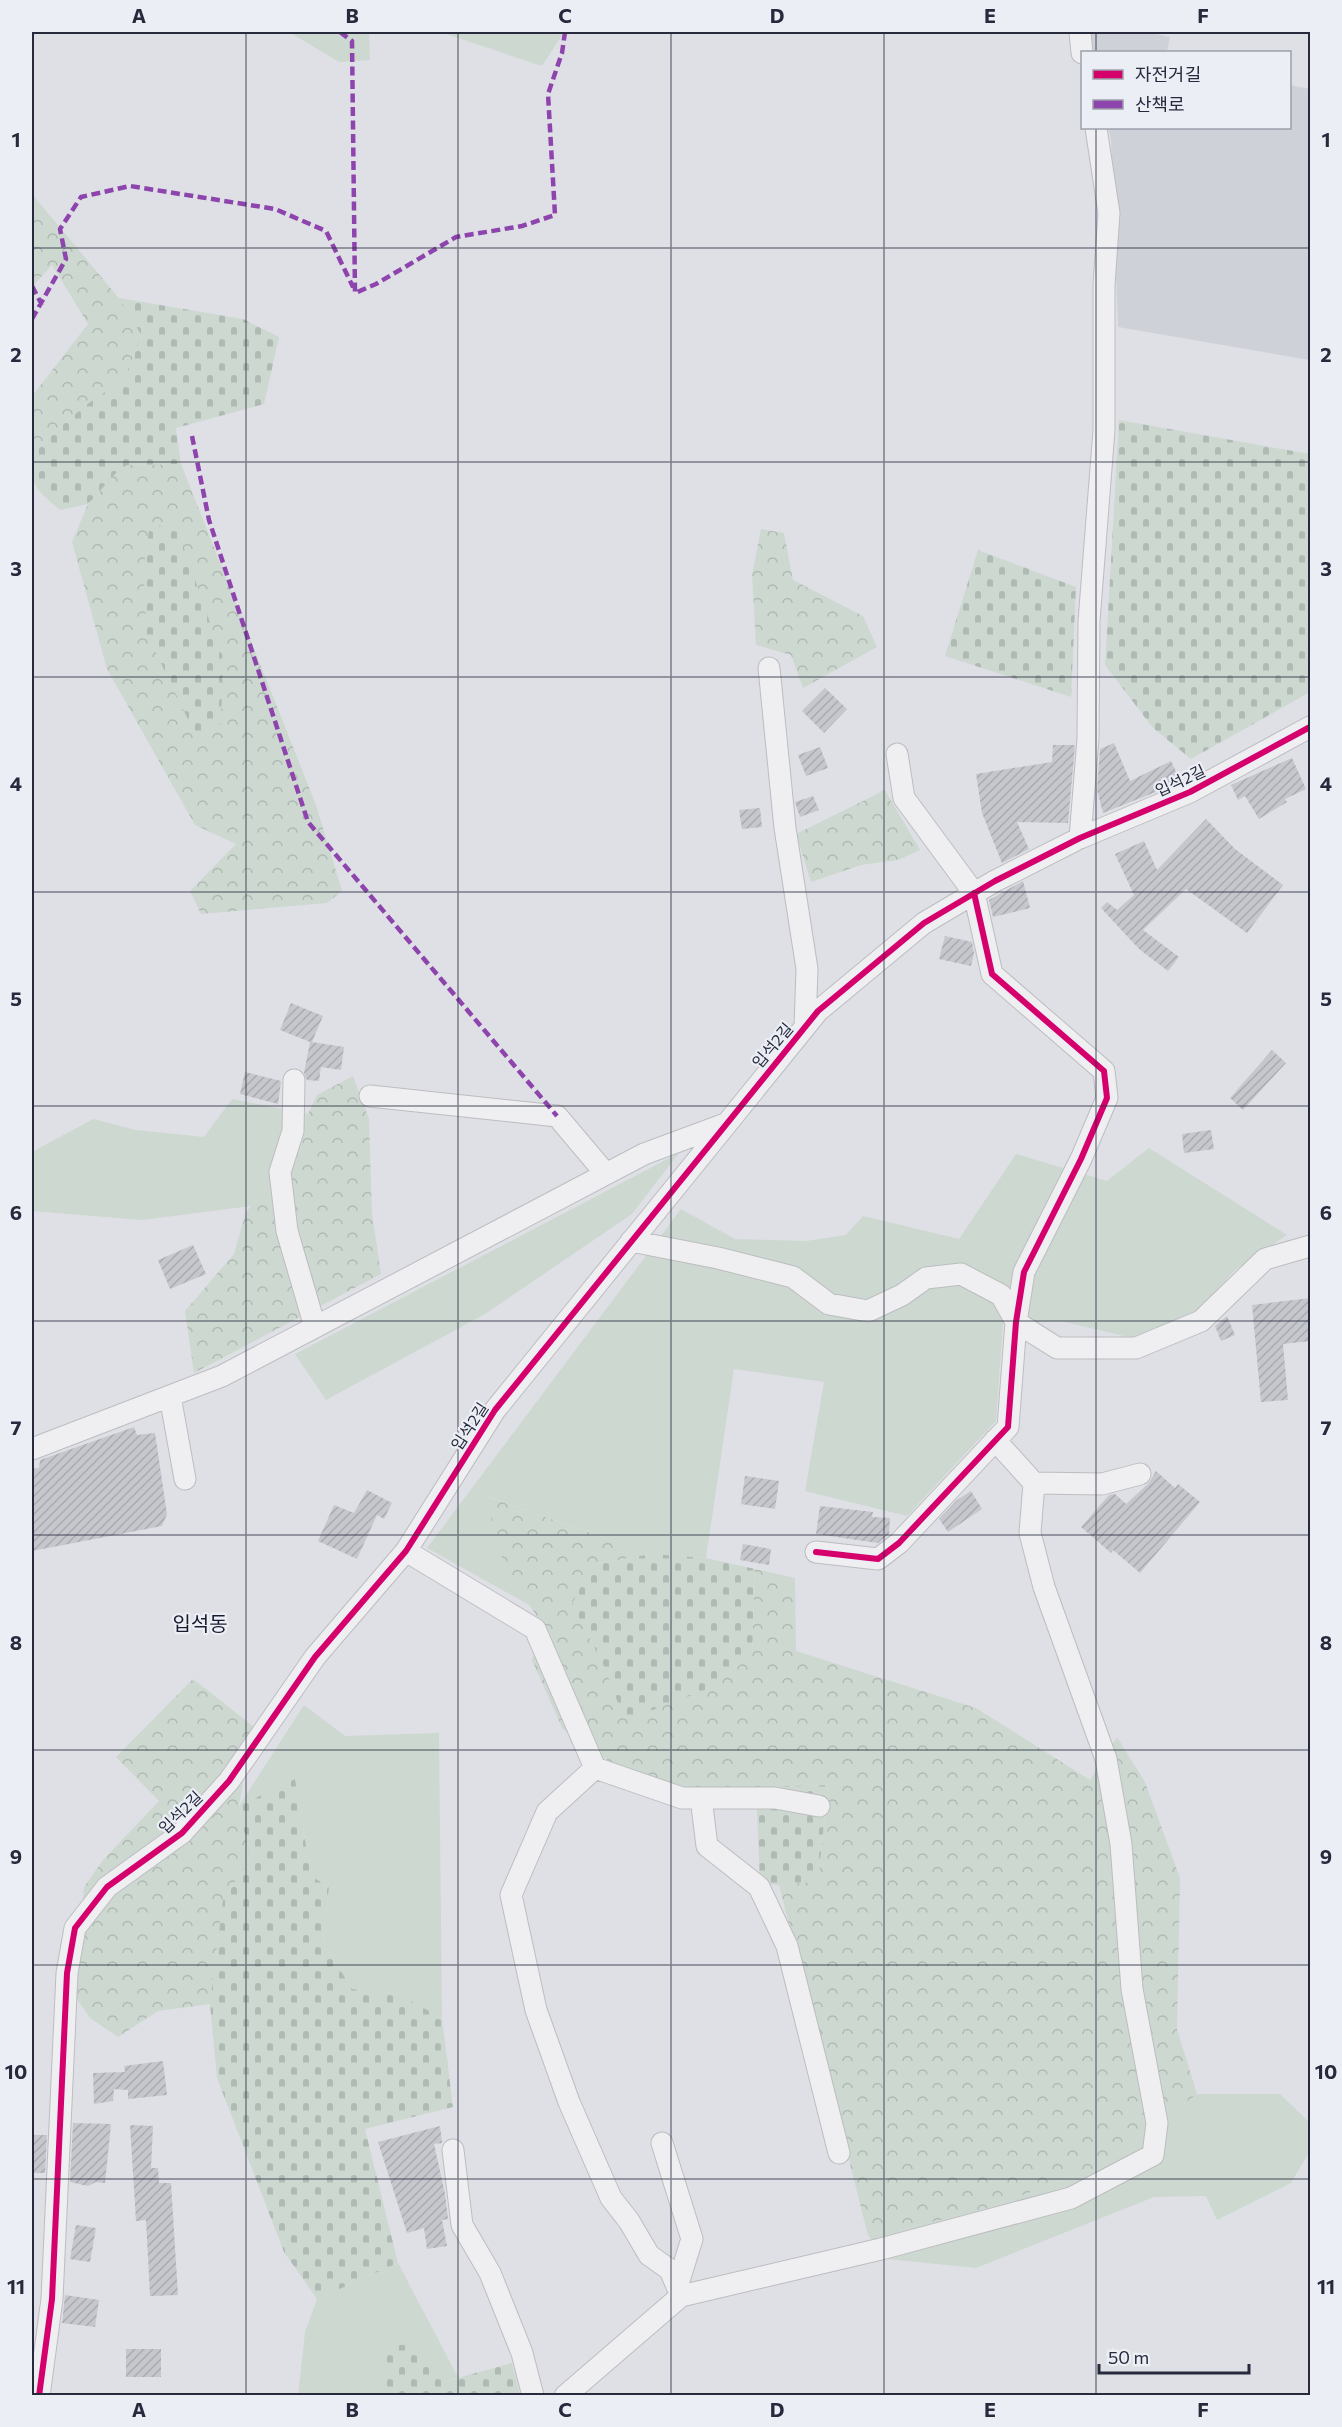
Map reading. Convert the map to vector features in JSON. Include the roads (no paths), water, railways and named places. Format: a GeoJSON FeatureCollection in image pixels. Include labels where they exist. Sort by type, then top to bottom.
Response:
{"type":"FeatureCollection","features":[{"type":"Feature","properties":{"kind":"street"},"geometry":{"type":"LineString","coordinates":[[1080,32],[1083,51]]}},
{"type":"Feature","properties":{"kind":"street"},"geometry":{"type":"LineString","coordinates":[[1080,838],[1088,739],[1089,621],[1104,430],[1104,285],[1109,213],[1096,129]]}},
{"type":"Feature","properties":{"kind":"street"},"geometry":{"type":"LineString","coordinates":[[769,668],[784,828],[807,969],[805,1027]]}},
{"type":"Feature","properties":{"kind":"street","name":"입석2길"},"geometry":{"type":"LineString","coordinates":[[39,2396],[52,2300],[67,1973],[75,1928],[107,1887],[182,1833],[229,1780],[315,1656],[406,1551],[495,1410],[818,1011],[924,923],[974,893],[1080,838],[1190,792],[1311,727]]}},
{"type":"Feature","properties":{"kind":"street"},"geometry":{"type":"LineString","coordinates":[[816,1552],[878,1559],[899,1543],[1008,1427],[1016,1322],[1024,1272],[1082,1159],[1107,1098],[1104,1071],[992,974],[974,893],[904,798],[897,754]]}},
{"type":"Feature","properties":{"kind":"street"},"geometry":{"type":"LineString","coordinates":[[294,1080],[293,1131],[280,1172],[286,1231],[315,1327]]}},
{"type":"Feature","properties":{"kind":"street"},"geometry":{"type":"LineString","coordinates":[[370,1096],[557,1116],[606,1174]]}},
{"type":"Feature","properties":{"kind":"street"},"geometry":{"type":"LineString","coordinates":[[32,1449],[222,1376],[644,1154],[725,1124]]}},
{"type":"Feature","properties":{"kind":"street"},"geometry":{"type":"LineString","coordinates":[[631,1241],[718,1258],[794,1277],[829,1304],[868,1311],[902,1295],[926,1278],[961,1274],[1001,1295],[1016,1322],[1058,1348],[1136,1348],[1201,1321],[1265,1259],[1311,1246]]}},
{"type":"Feature","properties":{"kind":"street"},"geometry":{"type":"LineString","coordinates":[[170,1396],[185,1479]]}},
{"type":"Feature","properties":{"kind":"street"},"geometry":{"type":"LineString","coordinates":[[565,2396],[679,2292],[881,2249],[1071,2198],[1153,2155],[1157,2123],[1132,1989],[1121,1844],[1106,1759],[1044,1587],[1030,1533],[1034,1483],[995,1440]]}},
{"type":"Feature","properties":{"kind":"street"},"geometry":{"type":"LineString","coordinates":[[1034,1483],[1102,1484],[1140,1474]]}},
{"type":"Feature","properties":{"kind":"street"},"geometry":{"type":"LineString","coordinates":[[406,1551],[535,1629],[595,1768],[682,1798],[775,1798],[819,1806]]}},
{"type":"Feature","properties":{"kind":"street"},"geometry":{"type":"LineString","coordinates":[[595,1768],[547,1812],[511,1895],[536,2010],[569,2102],[610,2198],[629,2221],[649,2255],[670,2270],[679,2292]]}},
{"type":"Feature","properties":{"kind":"street"},"geometry":{"type":"LineString","coordinates":[[700,1798],[707,1846],[759,1887],[787,1946],[839,2153]]}},
{"type":"Feature","properties":{"kind":"street"},"geometry":{"type":"LineString","coordinates":[[662,2143],[692,2239],[679,2292]]}},
{"type":"Feature","properties":{"kind":"street"},"geometry":{"type":"LineString","coordinates":[[453,2150],[462,2225],[490,2273],[522,2353],[533,2396]]}},
{"type":"Feature","properties":{"kind":"district","name":"입석동"},"geometry":{"type":"Point","coordinates":[200,1623]}}]}
